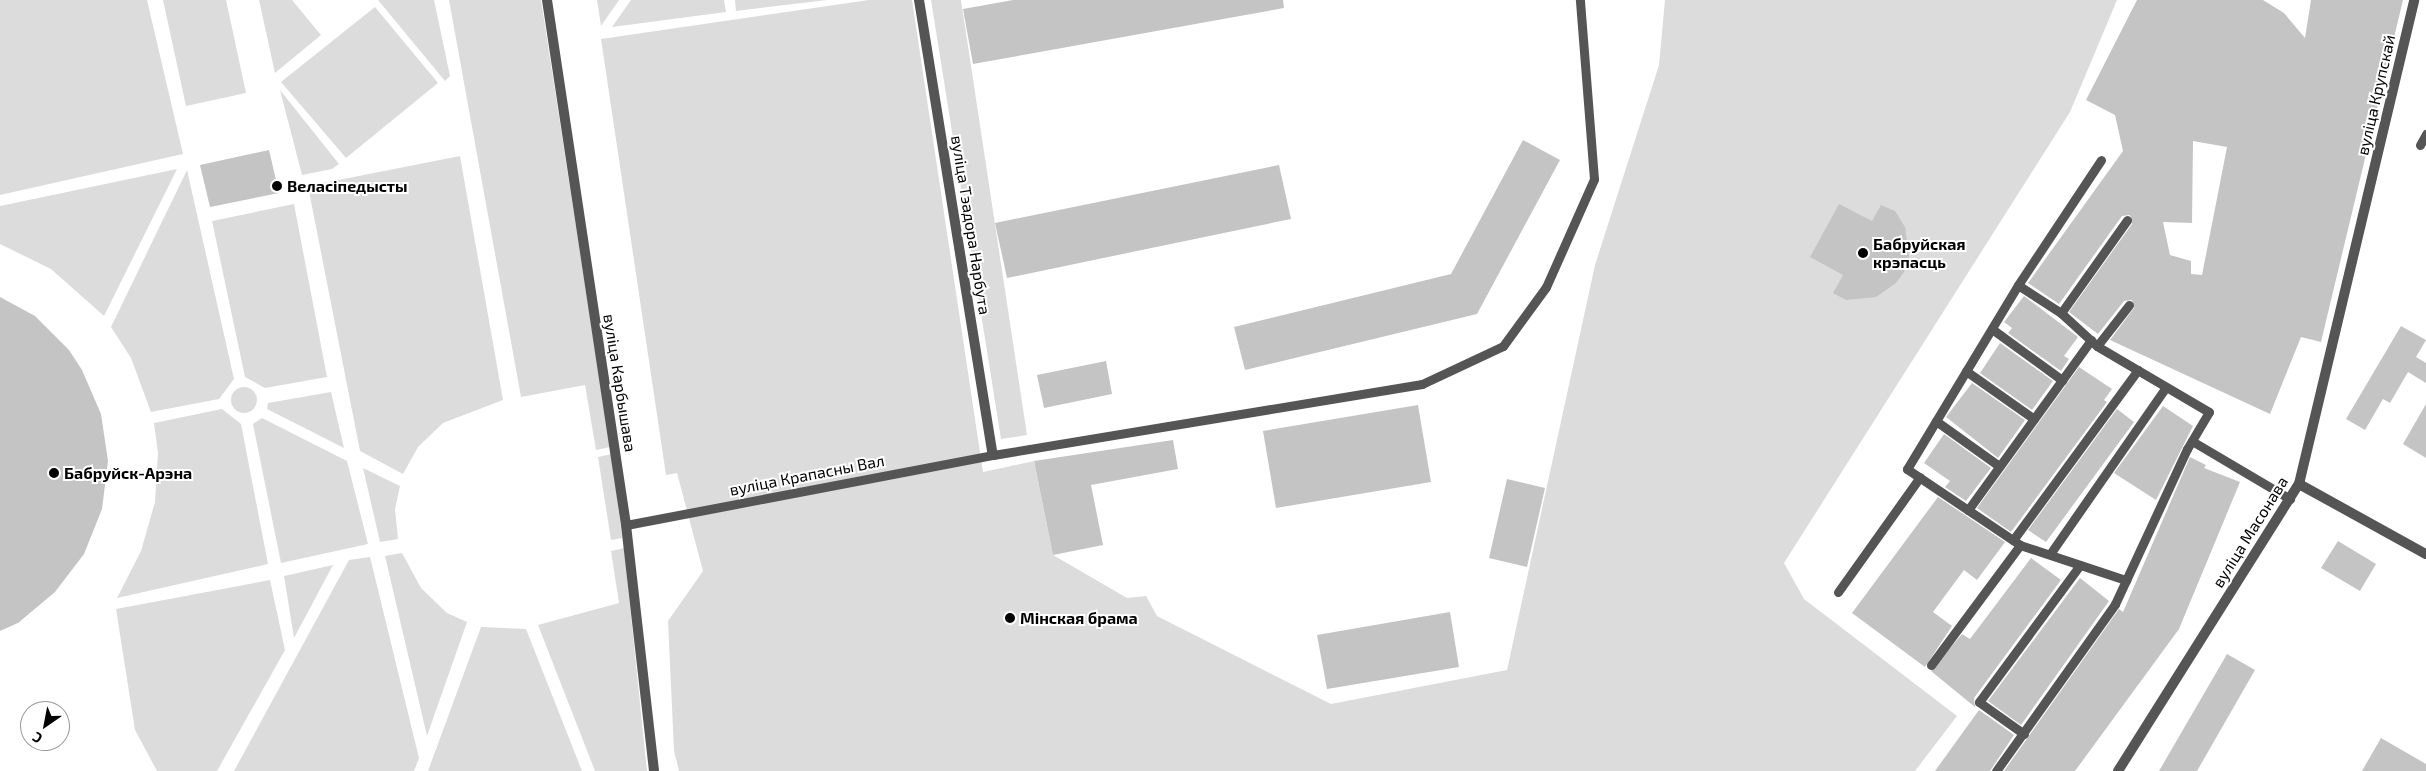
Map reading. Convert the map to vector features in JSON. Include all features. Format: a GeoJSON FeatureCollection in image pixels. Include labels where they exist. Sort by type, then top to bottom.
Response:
{"type":"FeatureCollection","features":[{"type":"Feature","properties":{"kind":"street","name":"вуліца Карбышава"},"geometry":{"type":"LineString","coordinates":[[547,0],[626,525],[654,771]]}},
{"type":"Feature","properties":{"kind":"street","name":"вуліца Тэадора Нарбута"},"geometry":{"type":"LineString","coordinates":[[919,0],[993,455]]}},
{"type":"Feature","properties":{"kind":"street","name":"вуліца Крупскай"},"geometry":{"type":"LineString","coordinates":[[2367,196],[2414,0]]}},
{"type":"Feature","properties":{"kind":"street","name":"вуліца Масонава"},"geometry":{"type":"LineString","coordinates":[[2118,771],[2299,484],[2367,196]]}},
{"type":"Feature","properties":{"kind":"street"},"geometry":{"type":"LineString","coordinates":[[2299,484],[2426,554]]}},
{"type":"Feature","properties":{"kind":"lane","name":"вуліца Крапасны Вал"},"geometry":{"type":"LineString","coordinates":[[626,525],[993,455],[1422,384],[1503,346],[1546,287],[1594,179],[1580,0]]}},
{"type":"Feature","properties":{"kind":"lane"},"geometry":{"type":"LineString","coordinates":[[2420,145],[2426,134]]}},
{"type":"Feature","properties":{"kind":"lane"},"geometry":{"type":"LineString","coordinates":[[2101,160],[2018,285],[1907,469],[2016,542],[2126,580]]}},
{"type":"Feature","properties":{"kind":"lane"},"geometry":{"type":"LineString","coordinates":[[2061,313],[2127,220]]}},
{"type":"Feature","properties":{"kind":"lane"},"geometry":{"type":"LineString","coordinates":[[1996,771],[2115,604],[2192,440],[2209,412],[2094,343],[2061,313],[2018,285]]}},
{"type":"Feature","properties":{"kind":"lane"},"geometry":{"type":"LineString","coordinates":[[1968,510],[2062,380],[2128,305]]}},
{"type":"Feature","properties":{"kind":"lane"},"geometry":{"type":"LineString","coordinates":[[1992,328],[2062,380]]}},
{"type":"Feature","properties":{"kind":"lane"},"geometry":{"type":"LineString","coordinates":[[1931,665],[2138,370]]}},
{"type":"Feature","properties":{"kind":"lane"},"geometry":{"type":"LineString","coordinates":[[1966,371],[2034,419]]}},
{"type":"Feature","properties":{"kind":"lane"},"geometry":{"type":"LineString","coordinates":[[2050,554],[2166,387]]}},
{"type":"Feature","properties":{"kind":"lane"},"geometry":{"type":"LineString","coordinates":[[1936,421],[2000,466]]}},
{"type":"Feature","properties":{"kind":"lane"},"geometry":{"type":"LineString","coordinates":[[2192,440],[2290,499]]}},
{"type":"Feature","properties":{"kind":"lane"},"geometry":{"type":"LineString","coordinates":[[1838,592],[1920,477]]}},
{"type":"Feature","properties":{"kind":"lane"},"geometry":{"type":"LineString","coordinates":[[2024,734],[1979,702],[2080,565]]}},
{"type":"Feature","properties":{"kind":"shaded area"},"geometry":{"type":"Polygon","coordinates":[[[0,0],[147,0],[183,154],[0,195],[0,0]]]}},
{"type":"Feature","properties":{"kind":"shaded area"},"geometry":{"type":"Polygon","coordinates":[[[163,0],[226,0],[246,93],[186,106],[163,0]]]}},
{"type":"Feature","properties":{"kind":"shaded area"},"geometry":{"type":"Polygon","coordinates":[[[259,0],[292,0],[321,35],[275,73],[259,0]]]}},
{"type":"Feature","properties":{"kind":"shaded area"},"geometry":{"type":"Polygon","coordinates":[[[378,0],[434,0],[450,76],[445,81],[378,0]]]}},
{"type":"Feature","properties":{"kind":"shaded area"},"geometry":{"type":"Polygon","coordinates":[[[449,0],[541,0],[610,447],[596,450],[585,385],[521,397],[449,0]]]}},
{"type":"Feature","properties":{"kind":"shaded area"},"geometry":{"type":"Polygon","coordinates":[[[597,0],[619,0],[601,26],[597,0]]]}},
{"type":"Feature","properties":{"kind":"shaded area"},"geometry":{"type":"Polygon","coordinates":[[[631,0],[724,0],[726,12],[612,27],[631,0]]]}},
{"type":"Feature","properties":{"kind":"shaded area"},"geometry":{"type":"Polygon","coordinates":[[[735,0],[827,0],[736,11],[735,0]]]}},
{"type":"Feature","properties":{"kind":"shaded area"},"geometry":{"type":"Polygon","coordinates":[[[869,0],[912,0],[983,472],[1034,461],[1053,555],[1127,598],[1146,596],[1157,616],[1331,704],[1507,670],[1595,265],[1659,65],[1665,0],[2117,0],[2070,112],[1784,563],[1804,599],[1957,716],[1915,771],[679,771],[674,751],[668,621],[703,571],[677,473],[666,475],[601,39],[869,0]]]}},
{"type":"Feature","properties":{"kind":"shaded area"},"geometry":{"type":"Polygon","coordinates":[[[931,0],[961,0],[1027,435],[1001,439],[931,0]]]}},
{"type":"Feature","properties":{"kind":"shaded area"},"geometry":{"type":"Polygon","coordinates":[[[375,7],[438,83],[346,158],[281,82],[375,7]]]}},
{"type":"Feature","properties":{"kind":"shaded area"},"geometry":{"type":"Polygon","coordinates":[[[280,90],[339,164],[332,169],[302,175],[280,90]]]}},
{"type":"Feature","properties":{"kind":"shaded area"},"geometry":{"type":"Polygon","coordinates":[[[460,156],[503,400],[443,423],[418,447],[403,474],[360,451],[308,186],[460,156]]]}},
{"type":"Feature","properties":{"kind":"shaded area"},"geometry":{"type":"Polygon","coordinates":[[[177,169],[104,316],[51,269],[0,244],[0,206],[177,169]]]}},
{"type":"Feature","properties":{"kind":"shaded area"},"geometry":{"type":"Polygon","coordinates":[[[187,170],[234,379],[219,399],[151,412],[131,358],[111,327],[187,170]]]}},
{"type":"Feature","properties":{"kind":"shaded area"},"geometry":{"type":"Polygon","coordinates":[[[294,204],[327,377],[265,388],[245,377],[212,221],[294,204]]]}},
{"type":"Feature","properties":{"kind":"shaded area"},"geometry":{"type":"Polygon","coordinates":[[[244,387],[253,391],[257,400],[253,409],[244,413],[235,409],[231,400],[235,391],[244,387]]]}},
{"type":"Feature","properties":{"kind":"shaded area"},"geometry":{"type":"Polygon","coordinates":[[[331,392],[344,448],[267,409],[268,403],[331,392]]]}},
{"type":"Feature","properties":{"kind":"shaded area"},"geometry":{"type":"Polygon","coordinates":[[[222,409],[241,424],[268,564],[117,598],[141,551],[155,502],[158,453],[154,423],[222,409]]]}},
{"type":"Feature","properties":{"kind":"shaded area"},"geometry":{"type":"Polygon","coordinates":[[[262,418],[347,461],[368,544],[281,563],[253,424],[262,418]]]}},
{"type":"Feature","properties":{"kind":"shaded area"},"geometry":{"type":"Polygon","coordinates":[[[612,454],[622,538],[611,540],[598,457],[612,454]]]}},
{"type":"Feature","properties":{"kind":"shaded area"},"geometry":{"type":"Polygon","coordinates":[[[363,468],[400,486],[395,509],[398,539],[380,542],[363,468]]]}},
{"type":"Feature","properties":{"kind":"shaded area"},"geometry":{"type":"Polygon","coordinates":[[[624,548],[647,771],[595,771],[538,625],[619,603],[611,551],[624,548]]]}},
{"type":"Feature","properties":{"kind":"shaded area"},"geometry":{"type":"Polygon","coordinates":[[[402,553],[421,588],[447,613],[467,622],[427,736],[385,556],[402,553]]]}},
{"type":"Feature","properties":{"kind":"shaded area"},"geometry":{"type":"Polygon","coordinates":[[[370,557],[419,758],[414,771],[234,771],[349,560],[370,557]]]}},
{"type":"Feature","properties":{"kind":"shaded area"},"geometry":{"type":"Polygon","coordinates":[[[333,565],[294,638],[284,576],[333,565]]]}},
{"type":"Feature","properties":{"kind":"shaded area"},"geometry":{"type":"Polygon","coordinates":[[[270,580],[285,650],[217,771],[157,771],[135,730],[116,609],[270,580]]]}},
{"type":"Feature","properties":{"kind":"shaded area"},"geometry":{"type":"Polygon","coordinates":[[[481,627],[526,629],[582,771],[428,771],[481,627]]]}},
{"type":"Feature","properties":{"kind":"building"},"geometry":{"type":"Polygon","coordinates":[[[1013,0],[1283,0],[1284,8],[973,64],[963,9],[1013,0]]]}},
{"type":"Feature","properties":{"kind":"building"},"geometry":{"type":"Polygon","coordinates":[[[2137,0],[2263,0],[2284,13],[2305,38],[2311,0],[2403,0],[2321,342],[2301,337],[2270,414],[2110,340],[2134,308],[2132,300],[2124,301],[2098,334],[2069,312],[2132,224],[2130,215],[2122,216],[2059,304],[2028,283],[2123,151],[2115,115],[2086,100],[2137,0]],[[2193,141],[2192,223],[2163,222],[2170,255],[2191,261],[2191,274],[2202,275],[2227,147],[2193,141]]]}},
{"type":"Feature","properties":{"kind":"building"},"geometry":{"type":"Polygon","coordinates":[[[1523,140],[1560,160],[1477,314],[1245,370],[1234,327],[1451,274],[1523,140]]]}},
{"type":"Feature","properties":{"kind":"building"},"geometry":{"type":"Polygon","coordinates":[[[269,150],[279,193],[210,207],[200,165],[269,150]]]}},
{"type":"Feature","properties":{"kind":"building"},"geometry":{"type":"Polygon","coordinates":[[[1279,165],[1291,219],[1007,278],[995,223],[1279,165]]]}},
{"type":"Feature","properties":{"kind":"building"},"geometry":{"type":"Polygon","coordinates":[[[1839,204],[1872,221],[1881,205],[1895,211],[1905,227],[1909,256],[1904,272],[1896,283],[1876,297],[1846,300],[1833,293],[1843,275],[1810,257],[1839,204]]]}},
{"type":"Feature","properties":{"kind":"building"},"geometry":{"type":"Polygon","coordinates":[[[2024,296],[2078,337],[2064,356],[2069,359],[2061,371],[2008,333],[2012,328],[2004,322],[2024,296]]]}},
{"type":"Feature","properties":{"kind":"building","name":"Бабруйск-Арэна"},"geometry":{"type":"Polygon","coordinates":[[[0,297],[35,316],[69,350],[82,370],[101,414],[108,461],[102,509],[84,554],[55,592],[18,623],[0,631],[0,297]]]}},
{"type":"Feature","properties":{"kind":"building"},"geometry":{"type":"Polygon","coordinates":[[[2401,326],[2426,340],[2416,357],[2426,363],[2426,383],[2408,372],[2390,403],[2383,399],[2365,430],[2346,419],[2401,326]]]}},
{"type":"Feature","properties":{"kind":"building"},"geometry":{"type":"Polygon","coordinates":[[[2000,343],[2053,381],[2032,410],[1980,373],[2000,343]]]}},
{"type":"Feature","properties":{"kind":"building"},"geometry":{"type":"Polygon","coordinates":[[[1106,361],[1112,394],[1044,408],[1037,375],[1106,361]]]}},
{"type":"Feature","properties":{"kind":"building"},"geometry":{"type":"Polygon","coordinates":[[[2079,367],[2112,389],[2104,400],[2107,402],[2011,532],[1977,508],[2079,367]]]}},
{"type":"Feature","properties":{"kind":"building"},"geometry":{"type":"Polygon","coordinates":[[[1972,383],[2025,420],[1998,458],[1946,417],[1972,383]]]}},
{"type":"Feature","properties":{"kind":"building"},"geometry":{"type":"Polygon","coordinates":[[[2426,404],[2426,458],[2403,444],[2426,404]]]}},
{"type":"Feature","properties":{"kind":"building"},"geometry":{"type":"Polygon","coordinates":[[[1418,405],[1431,482],[1276,508],[1263,431],[1418,405]]]}},
{"type":"Feature","properties":{"kind":"building"},"geometry":{"type":"Polygon","coordinates":[[[2163,406],[2193,426],[2156,500],[2114,473],[2163,406]]]}},
{"type":"Feature","properties":{"kind":"building"},"geometry":{"type":"Polygon","coordinates":[[[2117,409],[2134,422],[2046,542],[2028,530],[2117,409]]]}},
{"type":"Feature","properties":{"kind":"building"},"geometry":{"type":"Polygon","coordinates":[[[1944,434],[1991,468],[1966,501],[1945,487],[1950,481],[1924,463],[1944,434]]]}},
{"type":"Feature","properties":{"kind":"building"},"geometry":{"type":"Polygon","coordinates":[[[1173,440],[1178,469],[1091,485],[1103,545],[1053,555],[1034,461],[1173,440]]]}},
{"type":"Feature","properties":{"kind":"building"},"geometry":{"type":"Polygon","coordinates":[[[2190,457],[2206,465],[2204,468],[2240,482],[2179,629],[2075,771],[2004,771],[2119,609],[2123,612],[2190,457]]]}},
{"type":"Feature","properties":{"kind":"building"},"geometry":{"type":"Polygon","coordinates":[[[1507,479],[1545,488],[1527,567],[1489,558],[1507,479]]]}},
{"type":"Feature","properties":{"kind":"building"},"geometry":{"type":"Polygon","coordinates":[[[1938,497],[2005,542],[1977,580],[1964,570],[1933,612],[1952,626],[1925,667],[1852,613],[1938,497]]]}},
{"type":"Feature","properties":{"kind":"building"},"geometry":{"type":"Polygon","coordinates":[[[2338,541],[2376,564],[2360,591],[2321,568],[2338,541]]]}},
{"type":"Feature","properties":{"kind":"building"},"geometry":{"type":"Polygon","coordinates":[[[2031,558],[2061,580],[1974,698],[1975,707],[1931,671],[1962,634],[1970,639],[2031,558]]]}},
{"type":"Feature","properties":{"kind":"building"},"geometry":{"type":"Polygon","coordinates":[[[2080,578],[2109,601],[2021,725],[1988,701],[2080,578]]]}},
{"type":"Feature","properties":{"kind":"building"},"geometry":{"type":"Polygon","coordinates":[[[1450,612],[1459,667],[1327,689],[1317,635],[1450,612]]]}},
{"type":"Feature","properties":{"kind":"building"},"geometry":{"type":"Polygon","coordinates":[[[2227,654],[2255,670],[2197,771],[2159,771],[2227,654]]]}},
{"type":"Feature","properties":{"kind":"building"},"geometry":{"type":"Polygon","coordinates":[[[1979,710],[2014,735],[1990,771],[1935,771],[1979,710]]]}},
{"type":"Feature","properties":{"kind":"building"},"geometry":{"type":"Polygon","coordinates":[[[2381,738],[2426,764],[2426,771],[2362,771],[2381,738]]]}},
{"type":"Feature","properties":{"kind":"place","name":"Веласіпедысты"},"geometry":{"type":"Point","coordinates":[277,186]}},
{"type":"Feature","properties":{"kind":"place","name":"Бабруйская крэпасць"},"geometry":{"type":"Point","coordinates":[1863,253]}},
{"type":"Feature","properties":{"kind":"place","name":"Бабруйск-Арэна"},"geometry":{"type":"Point","coordinates":[54,473]}},
{"type":"Feature","properties":{"kind":"place","name":"Мінская брама"},"geometry":{"type":"Point","coordinates":[1010,618]}}]}
